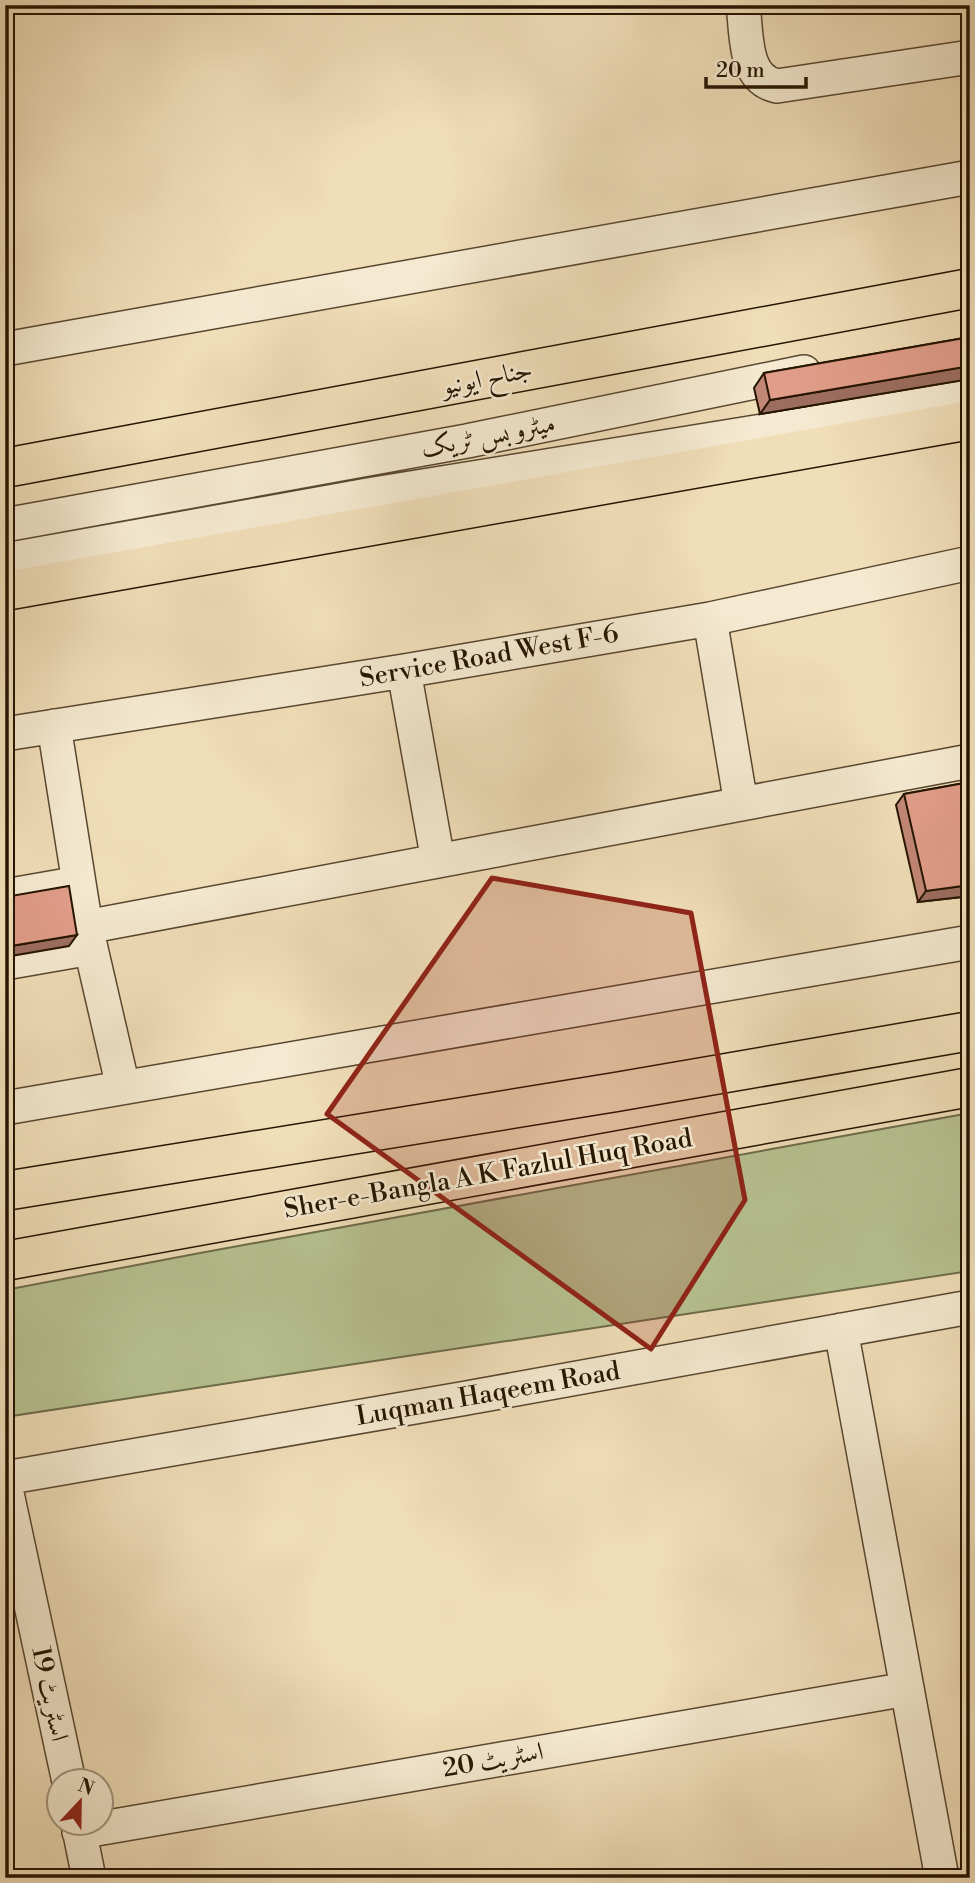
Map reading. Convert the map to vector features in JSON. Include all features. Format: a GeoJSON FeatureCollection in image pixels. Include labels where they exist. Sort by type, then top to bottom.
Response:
{"type":"FeatureCollection","features":[{"type":"Feature","properties":{"kind":"main road","name":"جناح ایونیو"},"geometry":{"type":"LineString","coordinates":[[5,468],[970,288]]}},
{"type":"Feature","properties":{"kind":"main road"},"geometry":{"type":"LineString","coordinates":[[5,592],[970,420]]}},
{"type":"Feature","properties":{"kind":"main road"},"geometry":{"type":"LineString","coordinates":[[5,1191],[603,1094],[970,1031]]}},
{"type":"Feature","properties":{"kind":"main road","name":"Sher-e-Bangla A K Fazlul Huq Road"},"geometry":{"type":"LineString","coordinates":[[5,1261],[970,1087]]}},
{"type":"Feature","properties":{"kind":"street"},"geometry":{"type":"LineString","coordinates":[[743,5],[752,69],[764,83],[777,86],[970,57]]}},
{"type":"Feature","properties":{"kind":"street"},"geometry":{"type":"LineString","coordinates":[[5,349],[970,177]]}},
{"type":"Feature","properties":{"kind":"street","name":"میٹرو بس ٹریک"},"geometry":{"type":"LineString","coordinates":[[5,525],[467,441],[837,366]]}},
{"type":"Feature","properties":{"kind":"street","name":"میٹرو بس ٹریک"},"geometry":{"type":"LineString","coordinates":[[5,561],[368,495],[970,394]]}},
{"type":"Feature","properties":{"kind":"street","name":"Service Road West F-6"},"geometry":{"type":"LineString","coordinates":[[5,734],[404,671],[710,618],[970,563]]}},
{"type":"Feature","properties":{"kind":"street"},"geometry":{"type":"LineString","coordinates":[[710,618],[741,804]]}},
{"type":"Feature","properties":{"kind":"street"},"geometry":{"type":"LineString","coordinates":[[404,671],[438,861]]}},
{"type":"Feature","properties":{"kind":"street"},"geometry":{"type":"LineString","coordinates":[[54,726],[89,938],[123,1087]]}},
{"type":"Feature","properties":{"kind":"street"},"geometry":{"type":"LineString","coordinates":[[5,963],[89,938],[438,861],[970,761]]}},
{"type":"Feature","properties":{"kind":"street"},"geometry":{"type":"LineString","coordinates":[[5,896],[79,883]]}},
{"type":"Feature","properties":{"kind":"street"},"geometry":{"type":"LineString","coordinates":[[5,1108],[970,942]]}},
{"type":"Feature","properties":{"kind":"street","name":"Luqman Haqeem Road"},"geometry":{"type":"LineString","coordinates":[[5,1478],[970,1307]]}},
{"type":"Feature","properties":{"kind":"street"},"geometry":{"type":"LineString","coordinates":[[841,1329],[942,1878]]}},
{"type":"Feature","properties":{"kind":"street","name":"اسٹریٹ 19"},"geometry":{"type":"LineString","coordinates":[[5,1484],[66,1768]]}},
{"type":"Feature","properties":{"kind":"street","name":"اسٹریٹ 20"},"geometry":{"type":"LineString","coordinates":[[116,1822],[907,1689]]}},
{"type":"Feature","properties":{"kind":"street"},"geometry":{"type":"LineString","coordinates":[[81,1838],[89,1878]]}},
{"type":"Feature","properties":{"kind":"highlighted area"},"geometry":{"type":"Polygon","coordinates":[[[492,878],[691,913],[745,1200],[651,1349],[327,1114],[492,878]]]}},
{"type":"Feature","properties":{"kind":"green space"},"geometry":{"type":"Polygon","coordinates":[[[970,1113],[970,1271],[5,1417],[5,1290],[970,1113]]]}},
{"type":"Feature","properties":{"kind":"building"},"geometry":{"type":"Polygon","coordinates":[[[970,337],[970,366],[770,400],[764,373],[970,337]]]}},
{"type":"Feature","properties":{"kind":"building"},"geometry":{"type":"Polygon","coordinates":[[[970,782],[970,885],[926,891],[904,794],[970,782]]]}},
{"type":"Feature","properties":{"kind":"building"},"geometry":{"type":"Polygon","coordinates":[[[69,886],[77,935],[5,947],[5,897],[69,886]]]}},
{"type":"Feature","properties":{"kind":"building"},"geometry":{"type":"Polygon","coordinates":[[[5,1800],[14,1878],[5,1878],[5,1800]]]}}]}
